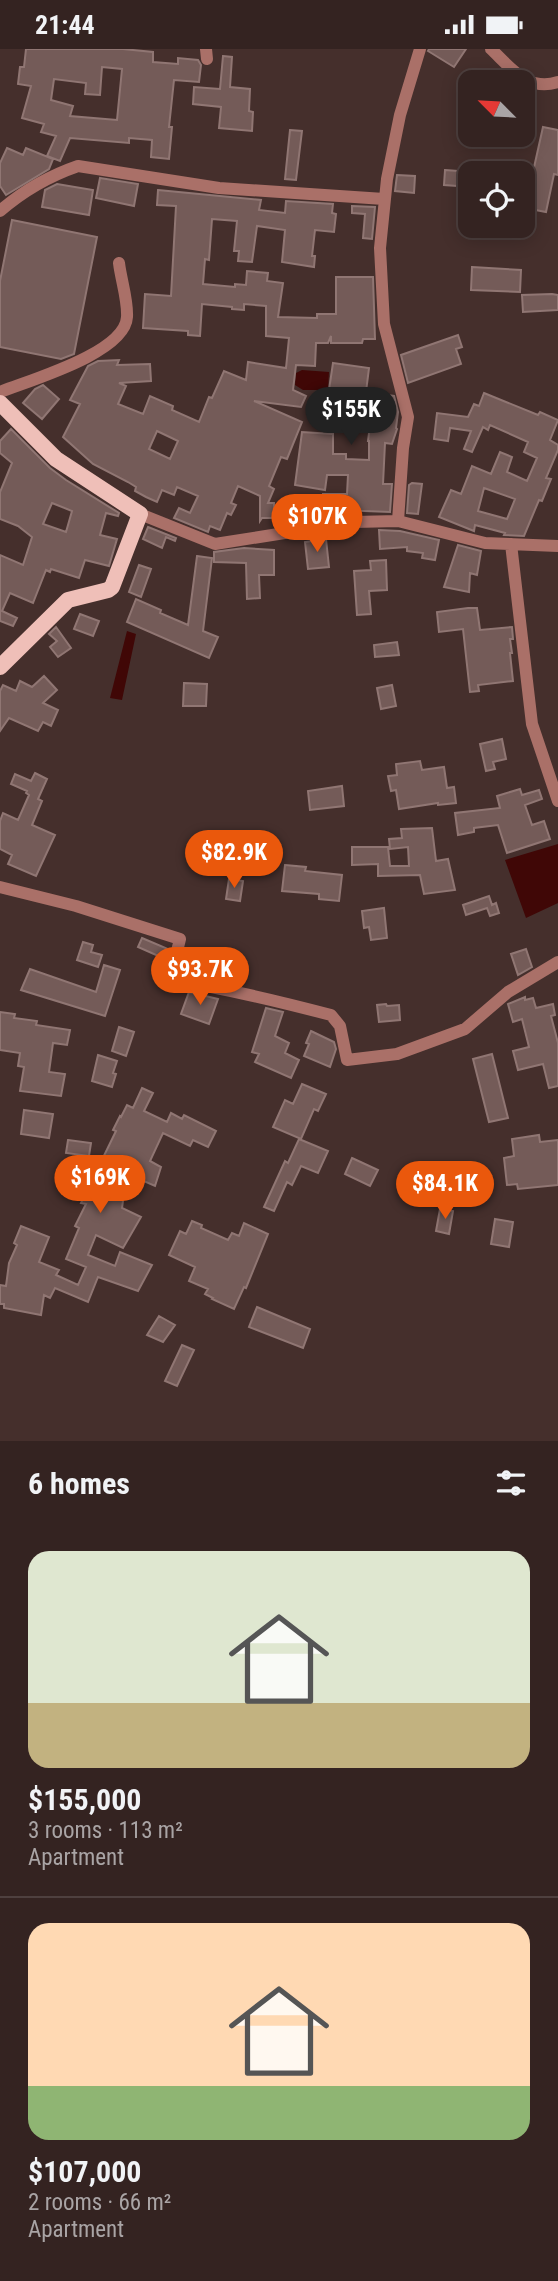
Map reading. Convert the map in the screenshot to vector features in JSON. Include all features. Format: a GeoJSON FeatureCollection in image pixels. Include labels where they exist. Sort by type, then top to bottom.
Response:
{"type":"FeatureCollection","features":[{"type":"Feature","properties":{"kind":"main road"},"geometry":{"type":"LineString","coordinates":[[0,404],[56,459],[140,514],[112,587],[68,600],[0,667]]}},
{"type":"Feature","properties":{"kind":"street"},"geometry":{"type":"LineString","coordinates":[[398,521],[408,417],[384,324],[380,248],[384,199],[400,115],[420,49]]}},
{"type":"Feature","properties":{"kind":"street"},"geometry":{"type":"LineString","coordinates":[[491,49],[524,80],[548,85],[558,82]]}},
{"type":"Feature","properties":{"kind":"street"},"geometry":{"type":"LineString","coordinates":[[0,211],[29,189],[78,166],[219,188],[384,199]]}},
{"type":"Feature","properties":{"kind":"street"},"geometry":{"type":"LineString","coordinates":[[0,392],[93,355],[116,340],[124,330],[127,317],[119,263]]}},
{"type":"Feature","properties":{"kind":"street"},"geometry":{"type":"LineString","coordinates":[[140,514],[215,544],[354,522],[398,521],[485,543],[558,546]]}},
{"type":"Feature","properties":{"kind":"street"},"geometry":{"type":"LineString","coordinates":[[511,544],[532,724],[558,801]]}},
{"type":"Feature","properties":{"kind":"street"},"geometry":{"type":"LineString","coordinates":[[0,887],[76,906],[180,939],[170,981],[277,1000],[331,1015],[340,1026],[346,1060],[397,1054],[465,1029],[508,992],[558,962]]}},
{"type":"Feature","properties":{"kind":"shaded area"},"geometry":{"type":"Polygon","coordinates":[[[302,370],[329,372],[328,390],[303,390],[295,385],[296,373],[302,370]]]}},
{"type":"Feature","properties":{"kind":"shaded area"},"geometry":{"type":"Polygon","coordinates":[[[127,631],[136,634],[122,700],[110,698],[127,631]]]}},
{"type":"Feature","properties":{"kind":"shaded area"},"geometry":{"type":"Polygon","coordinates":[[[558,844],[558,903],[526,918],[505,860],[558,844]]]}},
{"type":"Feature","properties":{"kind":"building"},"geometry":{"type":"Polygon","coordinates":[[[26,49],[123,49],[153,52],[153,62],[178,64],[178,58],[198,60],[201,65],[199,82],[174,80],[169,159],[151,157],[152,140],[129,138],[129,143],[70,138],[60,161],[47,156],[56,136],[41,132],[44,124],[22,118],[31,86],[18,84],[20,67],[24,67],[26,49]],[[102,67],[100,95],[85,94],[86,83],[54,79],[51,100],[73,106],[70,116],[117,120],[122,69],[102,67]]]}},
{"type":"Feature","properties":{"kind":"building"},"geometry":{"type":"Polygon","coordinates":[[[466,49],[454,67],[428,51],[466,49]]]}},
{"type":"Feature","properties":{"kind":"building"},"geometry":{"type":"Polygon","coordinates":[[[223,56],[232,57],[230,87],[250,89],[252,131],[219,128],[221,107],[193,104],[194,87],[220,89],[223,56]]]}},
{"type":"Feature","properties":{"kind":"building"},"geometry":{"type":"Polygon","coordinates":[[[543,127],[558,130],[558,175],[554,174],[546,212],[535,210],[535,163],[543,127]]]}},
{"type":"Feature","properties":{"kind":"building"},"geometry":{"type":"Polygon","coordinates":[[[290,130],[302,131],[296,180],[285,179],[290,130]]]}},
{"type":"Feature","properties":{"kind":"building"},"geometry":{"type":"Polygon","coordinates":[[[7,148],[23,155],[26,148],[53,159],[49,169],[6,195],[0,186],[0,163],[7,148]]]}},
{"type":"Feature","properties":{"kind":"building"},"geometry":{"type":"Polygon","coordinates":[[[445,170],[458,171],[458,186],[444,185],[445,170]]]}},
{"type":"Feature","properties":{"kind":"building"},"geometry":{"type":"Polygon","coordinates":[[[397,175],[415,176],[414,193],[395,191],[397,175]]]}},
{"type":"Feature","properties":{"kind":"building"},"geometry":{"type":"Polygon","coordinates":[[[100,178],[138,184],[134,206],[96,198],[100,178]]]}},
{"type":"Feature","properties":{"kind":"building"},"geometry":{"type":"Polygon","coordinates":[[[57,184],[93,190],[89,215],[42,207],[45,190],[57,184]]]}},
{"type":"Feature","properties":{"kind":"building"},"geometry":{"type":"Polygon","coordinates":[[[158,190],[261,200],[259,210],[285,213],[286,201],[333,204],[332,213],[336,214],[334,232],[315,230],[312,256],[315,256],[314,267],[282,262],[285,230],[257,226],[252,262],[238,261],[239,251],[234,251],[237,221],[212,219],[209,260],[205,259],[203,284],[235,287],[235,284],[246,285],[247,271],[268,273],[267,281],[283,283],[278,317],[317,318],[317,314],[336,314],[336,277],[373,277],[375,339],[363,339],[362,343],[331,343],[331,336],[328,343],[316,343],[315,366],[296,365],[293,390],[306,396],[301,407],[254,401],[302,422],[287,459],[281,457],[269,486],[274,489],[268,503],[274,503],[274,518],[262,518],[260,521],[260,496],[238,486],[231,503],[236,505],[231,515],[227,513],[220,530],[210,526],[208,532],[174,518],[179,508],[190,513],[198,496],[177,487],[174,495],[162,490],[157,502],[135,491],[136,487],[128,482],[93,464],[63,437],[80,404],[70,400],[88,366],[98,361],[119,360],[117,365],[150,364],[151,381],[119,383],[126,386],[118,404],[143,414],[150,396],[199,422],[224,371],[246,380],[248,362],[286,368],[289,338],[266,336],[266,306],[244,304],[244,310],[202,304],[200,336],[188,335],[188,331],[143,328],[145,294],[171,296],[176,206],[157,205],[158,190]],[[157,431],[149,449],[170,459],[178,441],[157,431]]]}},
{"type":"Feature","properties":{"kind":"building"},"geometry":{"type":"Polygon","coordinates":[[[352,206],[375,207],[372,239],[363,238],[365,214],[352,213],[352,206]]]}},
{"type":"Feature","properties":{"kind":"building"},"geometry":{"type":"Polygon","coordinates":[[[12,220],[97,237],[74,354],[61,359],[0,347],[0,281],[12,220]]]}},
{"type":"Feature","properties":{"kind":"building"},"geometry":{"type":"Polygon","coordinates":[[[472,267],[521,270],[520,292],[471,290],[472,267]]]}},
{"type":"Feature","properties":{"kind":"building"},"geometry":{"type":"Polygon","coordinates":[[[522,295],[558,295],[558,310],[523,312],[522,295]]]}},
{"type":"Feature","properties":{"kind":"building"},"geometry":{"type":"Polygon","coordinates":[[[458,335],[462,347],[456,349],[461,364],[408,383],[401,355],[458,335]]]}},
{"type":"Feature","properties":{"kind":"building"},"geometry":{"type":"Polygon","coordinates":[[[333,363],[369,368],[366,392],[394,396],[398,412],[397,429],[392,444],[385,443],[383,484],[392,484],[390,512],[338,510],[338,516],[323,517],[323,494],[347,494],[348,475],[327,475],[325,490],[295,485],[302,432],[333,434],[333,454],[346,454],[346,459],[369,460],[371,417],[326,410],[333,363]]]}},
{"type":"Feature","properties":{"kind":"building"},"geometry":{"type":"Polygon","coordinates":[[[43,385],[59,399],[42,419],[23,403],[35,389],[43,385]]]}},
{"type":"Feature","properties":{"kind":"building"},"geometry":{"type":"Polygon","coordinates":[[[484,393],[538,415],[540,412],[558,420],[550,440],[558,445],[546,478],[551,479],[524,536],[504,535],[505,533],[475,525],[474,531],[439,517],[451,490],[461,494],[472,466],[491,474],[500,452],[512,457],[507,472],[527,481],[537,458],[524,452],[528,442],[490,425],[488,430],[483,427],[472,452],[464,449],[471,431],[450,428],[448,441],[434,439],[437,413],[468,417],[474,404],[479,406],[484,393]],[[484,488],[478,511],[507,519],[515,499],[484,488]]]}},
{"type":"Feature","properties":{"kind":"building"},"geometry":{"type":"Polygon","coordinates":[[[11,429],[50,468],[119,513],[118,516],[106,513],[100,535],[117,539],[109,566],[85,560],[79,578],[51,569],[50,572],[46,570],[33,603],[10,593],[2,611],[17,618],[13,626],[0,621],[0,555],[23,565],[32,537],[18,526],[0,519],[0,492],[12,463],[0,453],[0,441],[11,429]],[[52,503],[43,524],[66,532],[72,511],[52,503]]]}},
{"type":"Feature","properties":{"kind":"building"},"geometry":{"type":"Polygon","coordinates":[[[422,484],[418,514],[407,513],[409,485],[422,484]]]}},
{"type":"Feature","properties":{"kind":"building"},"geometry":{"type":"Polygon","coordinates":[[[148,527],[176,538],[175,541],[166,537],[162,548],[143,539],[148,527]]]}},
{"type":"Feature","properties":{"kind":"building"},"geometry":{"type":"Polygon","coordinates":[[[379,530],[400,531],[439,540],[435,560],[422,558],[423,553],[407,551],[407,547],[380,549],[379,530]]]}},
{"type":"Feature","properties":{"kind":"building"},"geometry":{"type":"Polygon","coordinates":[[[326,539],[329,567],[308,569],[305,542],[326,539]]]}},
{"type":"Feature","properties":{"kind":"building"},"geometry":{"type":"Polygon","coordinates":[[[458,545],[481,551],[477,575],[470,573],[469,592],[444,587],[458,545]]]}},
{"type":"Feature","properties":{"kind":"building"},"geometry":{"type":"Polygon","coordinates":[[[244,548],[274,550],[274,575],[259,575],[260,598],[247,599],[246,563],[214,562],[214,552],[244,548]]]}},
{"type":"Feature","properties":{"kind":"building"},"geometry":{"type":"Polygon","coordinates":[[[197,556],[212,558],[203,631],[218,637],[209,658],[127,622],[136,599],[188,625],[197,556]]]}},
{"type":"Feature","properties":{"kind":"building"},"geometry":{"type":"Polygon","coordinates":[[[386,560],[387,590],[369,591],[371,614],[357,615],[354,571],[371,570],[370,561],[386,560]]]}},
{"type":"Feature","properties":{"kind":"building"},"geometry":{"type":"Polygon","coordinates":[[[139,565],[151,569],[141,597],[129,592],[139,565]]]}},
{"type":"Feature","properties":{"kind":"building"},"geometry":{"type":"Polygon","coordinates":[[[477,608],[480,630],[512,627],[510,653],[513,681],[478,685],[479,691],[470,692],[463,629],[439,632],[437,612],[477,608]]]}},
{"type":"Feature","properties":{"kind":"building"},"geometry":{"type":"Polygon","coordinates":[[[80,614],[99,621],[93,636],[74,629],[80,614]]]}},
{"type":"Feature","properties":{"kind":"building"},"geometry":{"type":"Polygon","coordinates":[[[56,627],[71,648],[58,657],[50,647],[57,641],[49,634],[56,627]]]}},
{"type":"Feature","properties":{"kind":"building"},"geometry":{"type":"Polygon","coordinates":[[[397,642],[399,655],[375,657],[374,645],[397,642]]]}},
{"type":"Feature","properties":{"kind":"building"},"geometry":{"type":"Polygon","coordinates":[[[44,676],[57,690],[43,703],[58,710],[51,726],[43,722],[38,731],[9,718],[0,731],[0,691],[3,685],[16,691],[20,681],[32,687],[44,676]]]}},
{"type":"Feature","properties":{"kind":"building"},"geometry":{"type":"Polygon","coordinates":[[[184,683],[207,684],[206,706],[183,706],[184,683]]]}},
{"type":"Feature","properties":{"kind":"building"},"geometry":{"type":"Polygon","coordinates":[[[392,685],[396,706],[381,709],[377,688],[392,685]]]}},
{"type":"Feature","properties":{"kind":"building"},"geometry":{"type":"Polygon","coordinates":[[[502,739],[506,759],[493,762],[495,769],[486,771],[480,744],[502,739]]]}},
{"type":"Feature","properties":{"kind":"building"},"geometry":{"type":"Polygon","coordinates":[[[420,761],[422,770],[444,767],[447,788],[454,787],[456,803],[399,809],[396,790],[391,791],[388,776],[397,775],[396,764],[420,761]]]}},
{"type":"Feature","properties":{"kind":"building"},"geometry":{"type":"Polygon","coordinates":[[[35,773],[47,779],[38,799],[42,801],[32,825],[55,835],[36,876],[8,864],[12,855],[0,849],[0,821],[3,813],[18,820],[29,795],[27,791],[11,784],[15,774],[31,781],[35,773]]]}},
{"type":"Feature","properties":{"kind":"building"},"geometry":{"type":"Polygon","coordinates":[[[342,786],[344,806],[310,810],[308,791],[342,786]]]}},
{"type":"Feature","properties":{"kind":"building"},"geometry":{"type":"Polygon","coordinates":[[[520,789],[522,795],[539,790],[542,799],[525,805],[532,825],[544,821],[550,839],[507,853],[498,825],[474,828],[474,832],[458,835],[455,813],[500,808],[497,796],[520,789]]]}},
{"type":"Feature","properties":{"kind":"building"},"geometry":{"type":"Polygon","coordinates":[[[432,828],[436,861],[448,859],[455,890],[424,894],[420,875],[378,876],[378,864],[352,865],[352,847],[388,847],[390,866],[409,866],[408,847],[390,849],[389,839],[402,838],[401,829],[432,828]]]}},
{"type":"Feature","properties":{"kind":"building"},"geometry":{"type":"Polygon","coordinates":[[[285,865],[306,867],[305,871],[342,875],[339,901],[319,899],[319,894],[282,891],[285,865]]]}},
{"type":"Feature","properties":{"kind":"building"},"geometry":{"type":"Polygon","coordinates":[[[229,879],[243,881],[240,901],[226,899],[229,879]]]}},
{"type":"Feature","properties":{"kind":"building"},"geometry":{"type":"Polygon","coordinates":[[[489,896],[492,905],[496,903],[499,913],[490,916],[487,908],[466,915],[463,905],[489,896]]]}},
{"type":"Feature","properties":{"kind":"building"},"geometry":{"type":"Polygon","coordinates":[[[384,908],[387,938],[371,940],[369,927],[364,928],[362,911],[384,908]]]}},
{"type":"Feature","properties":{"kind":"building"},"geometry":{"type":"Polygon","coordinates":[[[142,938],[168,949],[162,976],[156,974],[163,958],[138,947],[142,938]]]}},
{"type":"Feature","properties":{"kind":"building"},"geometry":{"type":"Polygon","coordinates":[[[83,942],[93,945],[91,952],[102,955],[98,967],[77,960],[83,942]]]}},
{"type":"Feature","properties":{"kind":"building"},"geometry":{"type":"Polygon","coordinates":[[[526,949],[532,967],[518,975],[511,954],[526,949]]]}},
{"type":"Feature","properties":{"kind":"building"},"geometry":{"type":"Polygon","coordinates":[[[104,965],[120,970],[105,1016],[21,990],[30,969],[96,992],[104,965]]]}},
{"type":"Feature","properties":{"kind":"building"},"geometry":{"type":"Polygon","coordinates":[[[189,992],[218,999],[209,1024],[181,1014],[189,992]]]}},
{"type":"Feature","properties":{"kind":"building"},"geometry":{"type":"Polygon","coordinates":[[[525,997],[525,1000],[533,998],[536,1008],[553,1004],[555,1015],[551,1016],[558,1043],[558,1086],[549,1088],[543,1064],[518,1070],[513,1051],[529,1047],[522,1019],[513,1022],[508,1004],[525,997]]]}},
{"type":"Feature","properties":{"kind":"building"},"geometry":{"type":"Polygon","coordinates":[[[377,1005],[399,1005],[400,1020],[379,1022],[377,1005]]]}},
{"type":"Feature","properties":{"kind":"building"},"geometry":{"type":"Polygon","coordinates":[[[266,1008],[283,1012],[275,1036],[289,1043],[285,1053],[299,1060],[291,1078],[255,1062],[259,1054],[252,1052],[266,1008]]]}},
{"type":"Feature","properties":{"kind":"building"},"geometry":{"type":"Polygon","coordinates":[[[0,1012],[15,1014],[14,1018],[37,1021],[36,1025],[70,1030],[67,1045],[53,1043],[49,1072],[65,1074],[61,1096],[20,1091],[24,1067],[18,1066],[20,1053],[0,1050],[0,1012]]]}},
{"type":"Feature","properties":{"kind":"building"},"geometry":{"type":"Polygon","coordinates":[[[119,1027],[134,1032],[126,1056],[112,1051],[119,1027]]]}},
{"type":"Feature","properties":{"kind":"building"},"geometry":{"type":"Polygon","coordinates":[[[311,1031],[334,1042],[336,1049],[330,1067],[304,1056],[311,1031]]]}},
{"type":"Feature","properties":{"kind":"building"},"geometry":{"type":"Polygon","coordinates":[[[492,1054],[508,1118],[489,1122],[473,1059],[492,1054]]]}},
{"type":"Feature","properties":{"kind":"building"},"geometry":{"type":"Polygon","coordinates":[[[98,1055],[117,1061],[112,1087],[92,1081],[98,1055]]]}},
{"type":"Feature","properties":{"kind":"building"},"geometry":{"type":"Polygon","coordinates":[[[302,1084],[326,1094],[318,1111],[314,1109],[301,1139],[273,1127],[285,1100],[293,1104],[302,1084]]]}},
{"type":"Feature","properties":{"kind":"building"},"geometry":{"type":"Polygon","coordinates":[[[142,1088],[153,1093],[144,1111],[167,1122],[171,1113],[182,1119],[184,1115],[216,1131],[208,1147],[193,1140],[190,1146],[163,1133],[150,1161],[161,1167],[155,1186],[118,1167],[115,1192],[124,1194],[122,1208],[141,1217],[123,1248],[96,1235],[88,1255],[115,1266],[120,1252],[152,1265],[138,1291],[98,1277],[88,1302],[55,1288],[50,1298],[44,1295],[41,1315],[4,1308],[4,1304],[0,1304],[0,1285],[6,1286],[9,1263],[17,1245],[14,1243],[21,1226],[49,1237],[39,1262],[59,1270],[56,1275],[78,1285],[86,1267],[66,1259],[79,1228],[75,1226],[86,1204],[81,1203],[116,1131],[113,1130],[120,1116],[127,1105],[133,1108],[142,1088]]]}},
{"type":"Feature","properties":{"kind":"building"},"geometry":{"type":"Polygon","coordinates":[[[24,1110],[53,1114],[49,1138],[21,1134],[24,1110]]]}},
{"type":"Feature","properties":{"kind":"building"},"geometry":{"type":"Polygon","coordinates":[[[539,1135],[540,1142],[558,1140],[558,1185],[518,1189],[517,1184],[507,1185],[504,1158],[514,1156],[512,1139],[539,1135]]]}},
{"type":"Feature","properties":{"kind":"building"},"geometry":{"type":"Polygon","coordinates":[[[299,1139],[328,1151],[318,1173],[301,1166],[292,1185],[287,1182],[274,1211],[264,1207],[285,1161],[288,1163],[299,1139]]]}},
{"type":"Feature","properties":{"kind":"building"},"geometry":{"type":"Polygon","coordinates":[[[68,1140],[91,1143],[89,1156],[66,1153],[68,1140]]]}},
{"type":"Feature","properties":{"kind":"building"},"geometry":{"type":"Polygon","coordinates":[[[352,1158],[378,1170],[370,1186],[345,1174],[352,1158]]]}},
{"type":"Feature","properties":{"kind":"building"},"geometry":{"type":"Polygon","coordinates":[[[440,1209],[453,1211],[449,1234],[436,1231],[440,1209]]]}},
{"type":"Feature","properties":{"kind":"building"},"geometry":{"type":"Polygon","coordinates":[[[495,1219],[513,1222],[509,1247],[491,1244],[495,1219]]]}},
{"type":"Feature","properties":{"kind":"building"},"geometry":{"type":"Polygon","coordinates":[[[192,1221],[228,1240],[232,1233],[239,1236],[244,1223],[268,1234],[246,1288],[244,1287],[234,1309],[205,1294],[208,1289],[189,1281],[195,1267],[169,1255],[180,1231],[186,1234],[192,1221]]]}},
{"type":"Feature","properties":{"kind":"building"},"geometry":{"type":"Polygon","coordinates":[[[257,1307],[310,1329],[303,1348],[249,1327],[257,1307]]]}},
{"type":"Feature","properties":{"kind":"building"},"geometry":{"type":"Polygon","coordinates":[[[159,1316],[175,1325],[163,1342],[147,1335],[159,1316]]]}},
{"type":"Feature","properties":{"kind":"building"},"geometry":{"type":"Polygon","coordinates":[[[182,1345],[194,1350],[177,1386],[165,1381],[182,1345]]]}}]}
